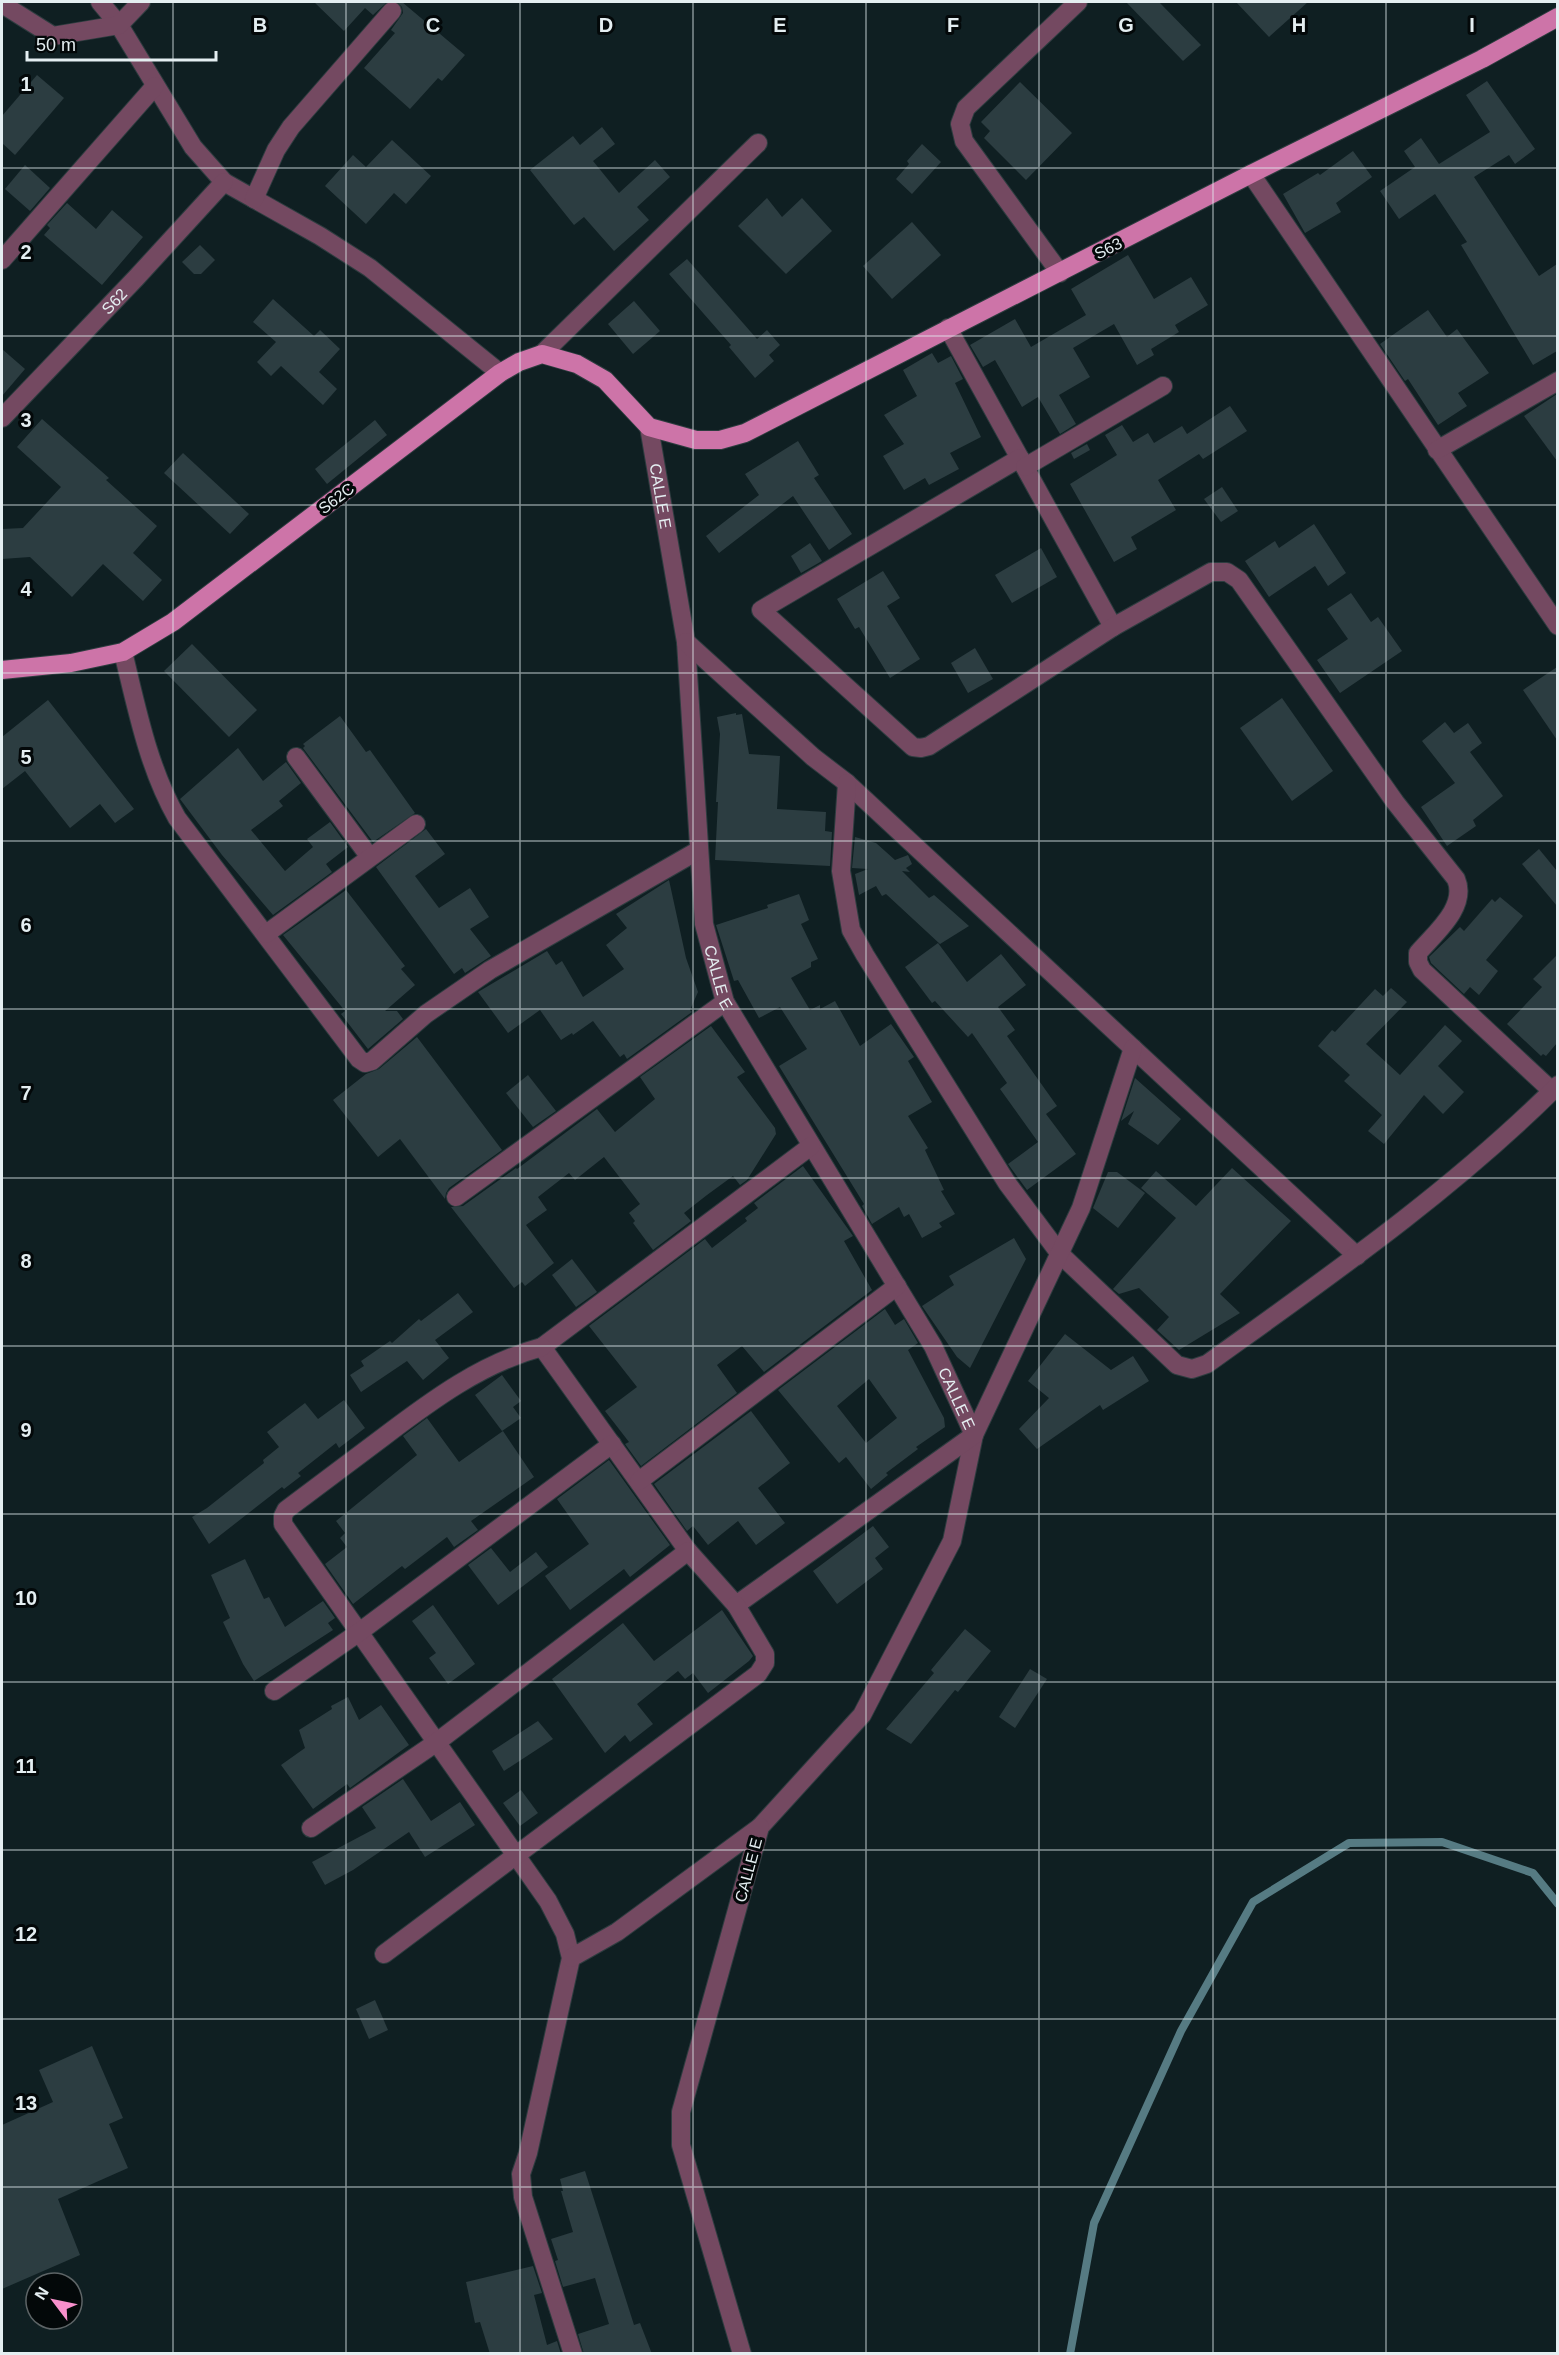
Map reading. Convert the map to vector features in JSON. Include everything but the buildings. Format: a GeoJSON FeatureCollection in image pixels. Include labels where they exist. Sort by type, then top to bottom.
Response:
{"type":"FeatureCollection","features":[{"type":"Feature","properties":{"kind":"main road","name":"S63"},"geometry":{"type":"LineString","coordinates":[[649,427],[696,440],[720,440],[745,433],[1251,174],[1482,59],[1557,17]]}},
{"type":"Feature","properties":{"kind":"main road","name":"S62C"},"geometry":{"type":"LineString","coordinates":[[2,670],[71,663],[123,652],[173,622],[500,374],[519,362],[542,354]]}},
{"type":"Feature","properties":{"kind":"main road"},"geometry":{"type":"LineString","coordinates":[[542,354],[577,364],[605,380],[649,427]]}},
{"type":"Feature","properties":{"kind":"street"},"geometry":{"type":"LineString","coordinates":[[100,2],[119,25],[192,147],[224,182],[320,236],[370,268],[500,374]]}},
{"type":"Feature","properties":{"kind":"street"},"geometry":{"type":"LineString","coordinates":[[2,4],[53,36],[119,25],[141,2]]}},
{"type":"Feature","properties":{"kind":"street"},"geometry":{"type":"LineString","coordinates":[[1060,273],[964,141],[960,124],[966,108],[1078,2]]}},
{"type":"Feature","properties":{"kind":"street"},"geometry":{"type":"LineString","coordinates":[[254,199],[283,138],[392,11]]}},
{"type":"Feature","properties":{"kind":"street"},"geometry":{"type":"LineString","coordinates":[[2,260],[155,86]]}},
{"type":"Feature","properties":{"kind":"street"},"geometry":{"type":"LineString","coordinates":[[542,354],[758,143]]}},
{"type":"Feature","properties":{"kind":"street"},"geometry":{"type":"LineString","coordinates":[[1251,174],[1557,626]]}},
{"type":"Feature","properties":{"kind":"street","name":"S62"},"geometry":{"type":"LineString","coordinates":[[2,418],[224,182]]}},
{"type":"Feature","properties":{"kind":"street"},"geometry":{"type":"LineString","coordinates":[[948,328],[1113,627]]}},
{"type":"Feature","properties":{"kind":"street"},"geometry":{"type":"LineString","coordinates":[[1437,450],[1557,381]]}},
{"type":"Feature","properties":{"kind":"street"},"geometry":{"type":"LineString","coordinates":[[847,783],[841,871],[851,930],[1007,1183],[1060,1254],[1177,1365],[1192,1369],[1207,1364],[1357,1256],[1498,1143],[1555,1088],[1422,970],[1418,962],[1418,953],[1449,918],[1460,895],[1456,879],[1395,802],[1239,580],[1227,572],[1211,572],[1113,627],[929,746],[921,748],[913,747],[761,610],[1163,386]]}},
{"type":"Feature","properties":{"kind":"street","name":"CALLE E"},"geometry":{"type":"LineString","coordinates":[[649,427],[686,642],[704,924],[725,1002],[933,1346],[974,1435],[952,1541],[862,1715],[760,1827],[681,2112],[681,2145],[742,2354]]}},
{"type":"Feature","properties":{"kind":"street"},"geometry":{"type":"LineString","coordinates":[[686,642],[813,757],[847,783],[1357,1256]]}},
{"type":"Feature","properties":{"kind":"street"},"geometry":{"type":"LineString","coordinates":[[123,652],[140,723],[164,795],[177,818],[359,1059],[365,1063],[372,1061],[426,1014],[490,970],[699,850]]}},
{"type":"Feature","properties":{"kind":"street"},"geometry":{"type":"LineString","coordinates":[[296,757],[369,856]]}},
{"type":"Feature","properties":{"kind":"street"},"geometry":{"type":"LineString","coordinates":[[266,933],[416,824]]}},
{"type":"Feature","properties":{"kind":"street"},"geometry":{"type":"LineString","coordinates":[[456,1197],[725,1002]]}},
{"type":"Feature","properties":{"kind":"street"},"geometry":{"type":"LineString","coordinates":[[736,1605],[974,1435],[1081,1208],[1133,1048]]}},
{"type":"Feature","properties":{"kind":"street"},"geometry":{"type":"LineString","coordinates":[[573,2354],[523,2196],[521,2174],[528,2153],[571,1958],[565,1934],[548,1901],[283,1524],[283,1516],[286,1510],[419,1410],[471,1376],[513,1356],[542,1347],[811,1146]]}},
{"type":"Feature","properties":{"kind":"street"},"geometry":{"type":"LineString","coordinates":[[639,1481],[897,1286]]}},
{"type":"Feature","properties":{"kind":"street"},"geometry":{"type":"LineString","coordinates":[[384,1954],[759,1674],[765,1663],[765,1654],[736,1605],[688,1551],[542,1347]]}},
{"type":"Feature","properties":{"kind":"street"},"geometry":{"type":"LineString","coordinates":[[274,1691],[358,1632],[612,1444]]}},
{"type":"Feature","properties":{"kind":"street"},"geometry":{"type":"LineString","coordinates":[[311,1828],[437,1742],[688,1551]]}},
{"type":"Feature","properties":{"kind":"street"},"geometry":{"type":"LineString","coordinates":[[571,1958],[617,1932],[760,1827]]}},
{"type":"Feature","properties":{"kind":"waterway"},"geometry":{"type":"LineString","coordinates":[[1070,2354],[1094,2223],[1181,2031],[1253,1902],[1349,1843],[1442,1842],[1533,1873],[1558,1904]]}}]}
